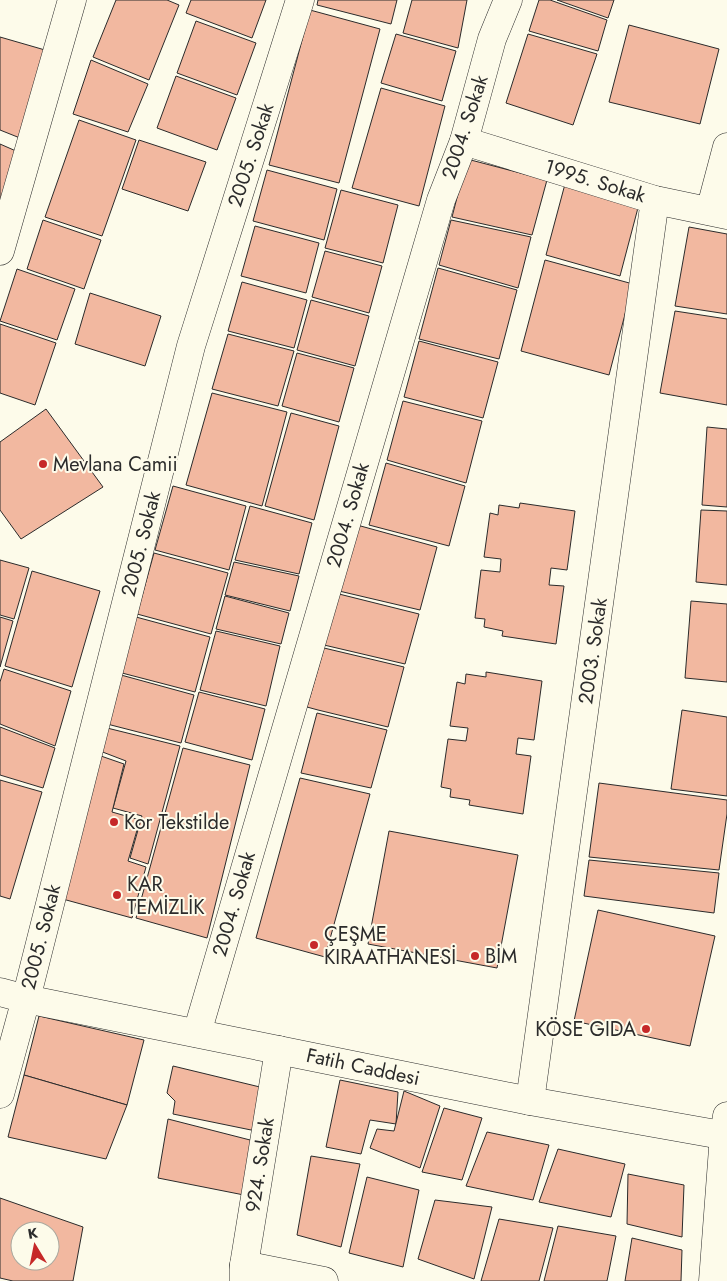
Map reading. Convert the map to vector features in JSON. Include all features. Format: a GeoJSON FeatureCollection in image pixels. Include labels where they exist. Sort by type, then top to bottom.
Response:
{"type":"FeatureCollection","features":[{"type":"Feature","properties":{"kind":"street"},"geometry":{"type":"LineString","coordinates":[[0,251],[72,0]]}},
{"type":"Feature","properties":{"kind":"street","name":"2005. Sokak"},"geometry":{"type":"LineString","coordinates":[[0,1094],[26,999],[191,346],[300,0]]}},
{"type":"Feature","properties":{"kind":"street","name":"2004. Sokak"},"geometry":{"type":"LineString","coordinates":[[197,1033],[441,200],[464,141],[492,39],[508,0]]}},
{"type":"Feature","properties":{"kind":"street","name":"1995. Sokak"},"geometry":{"type":"LineString","coordinates":[[464,141],[655,200],[718,213]]}},
{"type":"Feature","properties":{"kind":"street"},"geometry":{"type":"LineString","coordinates":[[718,213],[727,147]]}},
{"type":"Feature","properties":{"kind":"street","name":"2003. Sokak"},"geometry":{"type":"LineString","coordinates":[[530,1101],[655,200]]}},
{"type":"Feature","properties":{"kind":"street","name":"Fatih Caddesi"},"geometry":{"type":"LineString","coordinates":[[0,992],[26,999],[530,1101],[726,1129]]}},
{"type":"Feature","properties":{"kind":"street","name":"924. Sokak"},"geometry":{"type":"LineString","coordinates":[[244,1273],[279,1050]]}},
{"type":"Feature","properties":{"kind":"street"},"geometry":{"type":"LineString","coordinates":[[713,1281],[726,1129]]}},
{"type":"Feature","properties":{"kind":"street"},"geometry":{"type":"LineString","coordinates":[[244,1273],[324,1281]]}},
{"type":"Feature","properties":{"kind":"building"},"geometry":{"type":"Polygon","coordinates":[[[116,0],[167,0],[179,5],[149,80],[93,57],[116,0]]]}},
{"type":"Feature","properties":{"kind":"building"},"geometry":{"type":"Polygon","coordinates":[[[191,0],[266,0],[252,38],[186,13],[191,0]]]}},
{"type":"Feature","properties":{"kind":"building"},"geometry":{"type":"Polygon","coordinates":[[[318,0],[397,0],[391,24],[317,5],[318,0]]]}},
{"type":"Feature","properties":{"kind":"building"},"geometry":{"type":"Polygon","coordinates":[[[412,0],[467,0],[458,48],[403,33],[412,0]]]}},
{"type":"Feature","properties":{"kind":"building"},"geometry":{"type":"Polygon","coordinates":[[[539,0],[550,0],[607,20],[598,51],[529,31],[539,0]]]}},
{"type":"Feature","properties":{"kind":"building"},"geometry":{"type":"Polygon","coordinates":[[[557,0],[614,0],[608,18],[557,0]]]}},
{"type":"Feature","properties":{"kind":"building"},"geometry":{"type":"Polygon","coordinates":[[[310,10],[380,29],[339,183],[269,165],[310,10]]]}},
{"type":"Feature","properties":{"kind":"building"},"geometry":{"type":"Polygon","coordinates":[[[196,21],[256,43],[237,95],[177,73],[196,21]]]}},
{"type":"Feature","properties":{"kind":"building"},"geometry":{"type":"Polygon","coordinates":[[[629,25],[719,49],[700,124],[609,102],[629,25]]]}},
{"type":"Feature","properties":{"kind":"building"},"geometry":{"type":"Polygon","coordinates":[[[396,34],[456,51],[442,101],[381,83],[396,34]]]}},
{"type":"Feature","properties":{"kind":"building"},"geometry":{"type":"Polygon","coordinates":[[[528,34],[597,54],[573,125],[506,103],[528,34]]]}},
{"type":"Feature","properties":{"kind":"building"},"geometry":{"type":"Polygon","coordinates":[[[0,37],[45,50],[20,138],[0,130],[0,37]]]}},
{"type":"Feature","properties":{"kind":"building"},"geometry":{"type":"Polygon","coordinates":[[[91,60],[148,84],[128,132],[73,114],[91,60]]]}},
{"type":"Feature","properties":{"kind":"building"},"geometry":{"type":"Polygon","coordinates":[[[176,76],[236,98],[217,150],[157,128],[176,76]]]}},
{"type":"Feature","properties":{"kind":"building"},"geometry":{"type":"Polygon","coordinates":[[[381,88],[445,106],[419,206],[352,188],[381,88]]]}},
{"type":"Feature","properties":{"kind":"building"},"geometry":{"type":"Polygon","coordinates":[[[79,120],[136,140],[102,236],[45,217],[79,120]]]}},
{"type":"Feature","properties":{"kind":"building"},"geometry":{"type":"Polygon","coordinates":[[[139,140],[206,162],[188,211],[122,189],[139,140]]]}},
{"type":"Feature","properties":{"kind":"building"},"geometry":{"type":"Polygon","coordinates":[[[0,144],[16,151],[0,205],[0,144]]]}},
{"type":"Feature","properties":{"kind":"building"},"geometry":{"type":"Polygon","coordinates":[[[467,159],[547,180],[532,235],[452,217],[467,159]]]}},
{"type":"Feature","properties":{"kind":"building"},"geometry":{"type":"Polygon","coordinates":[[[267,170],[337,189],[324,240],[253,221],[267,170]]]}},
{"type":"Feature","properties":{"kind":"building"},"geometry":{"type":"Polygon","coordinates":[[[565,184],[639,204],[620,276],[546,255],[565,184]]]}},
{"type":"Feature","properties":{"kind":"building"},"geometry":{"type":"Polygon","coordinates":[[[341,190],[398,205],[383,263],[325,248],[341,190]]]}},
{"type":"Feature","properties":{"kind":"building"},"geometry":{"type":"Polygon","coordinates":[[[43,220],[101,240],[84,289],[27,269],[43,220]]]}},
{"type":"Feature","properties":{"kind":"building"},"geometry":{"type":"Polygon","coordinates":[[[451,220],[531,237],[518,288],[439,265],[451,220]]]}},
{"type":"Feature","properties":{"kind":"building"},"geometry":{"type":"Polygon","coordinates":[[[255,226],[319,243],[306,293],[241,276],[255,226]]]}},
{"type":"Feature","properties":{"kind":"building"},"geometry":{"type":"Polygon","coordinates":[[[689,227],[727,234],[727,314],[675,306],[689,227]]]}},
{"type":"Feature","properties":{"kind":"building"},"geometry":{"type":"Polygon","coordinates":[[[325,251],[382,266],[369,313],[312,297],[325,251]]]}},
{"type":"Feature","properties":{"kind":"building"},"geometry":{"type":"Polygon","coordinates":[[[545,260],[633,284],[609,375],[521,351],[545,260]]]}},
{"type":"Feature","properties":{"kind":"building"},"geometry":{"type":"Polygon","coordinates":[[[438,268],[517,290],[499,359],[419,339],[438,268]]]}},
{"type":"Feature","properties":{"kind":"building"},"geometry":{"type":"Polygon","coordinates":[[[17,269],[75,289],[57,340],[0,321],[17,269]]]}},
{"type":"Feature","properties":{"kind":"building"},"geometry":{"type":"Polygon","coordinates":[[[242,282],[307,300],[294,348],[228,331],[242,282]]]}},
{"type":"Feature","properties":{"kind":"building"},"geometry":{"type":"Polygon","coordinates":[[[90,293],[161,316],[145,366],[75,344],[90,293]]]}},
{"type":"Feature","properties":{"kind":"building"},"geometry":{"type":"Polygon","coordinates":[[[311,300],[369,316],[355,366],[297,350],[311,300]]]}},
{"type":"Feature","properties":{"kind":"building"},"geometry":{"type":"Polygon","coordinates":[[[675,311],[727,319],[727,405],[660,393],[675,311]]]}},
{"type":"Feature","properties":{"kind":"building"},"geometry":{"type":"Polygon","coordinates":[[[0,324],[56,343],[35,405],[0,393],[0,324]]]}},
{"type":"Feature","properties":{"kind":"building"},"geometry":{"type":"Polygon","coordinates":[[[228,334],[294,351],[278,406],[212,389],[228,334]]]}},
{"type":"Feature","properties":{"kind":"building"},"geometry":{"type":"Polygon","coordinates":[[[419,341],[498,362],[483,418],[404,397],[419,341]]]}},
{"type":"Feature","properties":{"kind":"building"},"geometry":{"type":"Polygon","coordinates":[[[297,353],[354,368],[339,422],[282,406],[297,353]]]}},
{"type":"Feature","properties":{"kind":"building"},"geometry":{"type":"Polygon","coordinates":[[[212,393],[287,412],[262,506],[186,485],[212,393]]]}},
{"type":"Feature","properties":{"kind":"building"},"geometry":{"type":"Polygon","coordinates":[[[403,401],[482,421],[466,483],[387,460],[403,401]]]}},
{"type":"Feature","properties":{"kind":"building","name":"Mevlana Camii"},"geometry":{"type":"Polygon","coordinates":[[[46,409],[103,487],[21,539],[0,510],[0,442],[46,409]]]}},
{"type":"Feature","properties":{"kind":"building"},"geometry":{"type":"Polygon","coordinates":[[[291,413],[339,426],[314,520],[265,506],[291,413]]]}},
{"type":"Feature","properties":{"kind":"building"},"geometry":{"type":"Polygon","coordinates":[[[707,427],[727,429],[727,507],[702,505],[707,427]]]}},
{"type":"Feature","properties":{"kind":"building"},"geometry":{"type":"Polygon","coordinates":[[[386,463],[465,486],[449,546],[369,525],[386,463]]]}},
{"type":"Feature","properties":{"kind":"building"},"geometry":{"type":"Polygon","coordinates":[[[173,486],[246,506],[229,570],[155,550],[173,486]]]}},
{"type":"Feature","properties":{"kind":"building"},"geometry":{"type":"Polygon","coordinates":[[[520,503],[575,511],[567,570],[551,568],[549,585],[564,586],[556,644],[502,636],[503,631],[484,627],[485,619],[475,618],[481,570],[500,572],[501,559],[484,557],[490,513],[498,515],[499,505],[519,508],[520,503]]]}},
{"type":"Feature","properties":{"kind":"building"},"geometry":{"type":"Polygon","coordinates":[[[250,506],[312,523],[299,574],[235,560],[250,506]]]}},
{"type":"Feature","properties":{"kind":"building"},"geometry":{"type":"Polygon","coordinates":[[[701,510],[727,511],[727,585],[696,582],[701,510]]]}},
{"type":"Feature","properties":{"kind":"building"},"geometry":{"type":"Polygon","coordinates":[[[357,525],[437,547],[420,610],[339,591],[357,525]]]}},
{"type":"Feature","properties":{"kind":"building"},"geometry":{"type":"Polygon","coordinates":[[[154,553],[228,573],[211,634],[137,614],[154,553]]]}},
{"type":"Feature","properties":{"kind":"building"},"geometry":{"type":"Polygon","coordinates":[[[0,560],[29,568],[14,619],[0,615],[0,560]]]}},
{"type":"Feature","properties":{"kind":"building"},"geometry":{"type":"Polygon","coordinates":[[[234,562],[299,576],[290,611],[225,595],[234,562]]]}},
{"type":"Feature","properties":{"kind":"building"},"geometry":{"type":"Polygon","coordinates":[[[32,571],[100,591],[72,687],[5,666],[32,571]]]}},
{"type":"Feature","properties":{"kind":"building"},"geometry":{"type":"Polygon","coordinates":[[[339,594],[419,614],[405,664],[324,645],[339,594]]]}},
{"type":"Feature","properties":{"kind":"building"},"geometry":{"type":"Polygon","coordinates":[[[225,596],[289,613],[281,644],[216,629],[225,596]]]}},
{"type":"Feature","properties":{"kind":"building"},"geometry":{"type":"Polygon","coordinates":[[[691,601],[727,604],[727,682],[685,678],[691,601]]]}},
{"type":"Feature","properties":{"kind":"building"},"geometry":{"type":"Polygon","coordinates":[[[0,617],[13,621],[0,667],[0,617]]]}},
{"type":"Feature","properties":{"kind":"building"},"geometry":{"type":"Polygon","coordinates":[[[136,617],[210,637],[195,692],[122,673],[136,617]]]}},
{"type":"Feature","properties":{"kind":"building"},"geometry":{"type":"Polygon","coordinates":[[[216,631],[280,646],[266,706],[200,690],[216,631]]]}},
{"type":"Feature","properties":{"kind":"building"},"geometry":{"type":"Polygon","coordinates":[[[324,648],[404,667],[388,727],[307,707],[324,648]]]}},
{"type":"Feature","properties":{"kind":"building"},"geometry":{"type":"Polygon","coordinates":[[[4,669],[71,691],[55,746],[0,724],[0,682],[4,669]]]}},
{"type":"Feature","properties":{"kind":"building"},"geometry":{"type":"Polygon","coordinates":[[[486,672],[542,681],[534,740],[518,738],[516,754],[531,756],[523,814],[469,805],[470,800],[450,797],[451,789],[441,787],[448,739],[466,741],[468,728],[450,726],[457,682],[465,684],[466,674],[486,677],[486,672]]]}},
{"type":"Feature","properties":{"kind":"building"},"geometry":{"type":"Polygon","coordinates":[[[121,675],[194,695],[181,743],[107,724],[121,675]]]}},
{"type":"Feature","properties":{"kind":"building"},"geometry":{"type":"Polygon","coordinates":[[[199,692],[265,709],[252,760],[185,742],[199,692]]]}},
{"type":"Feature","properties":{"kind":"building"},"geometry":{"type":"Polygon","coordinates":[[[682,710],[727,717],[727,796],[671,789],[682,710]]]}},
{"type":"Feature","properties":{"kind":"building"},"geometry":{"type":"Polygon","coordinates":[[[317,713],[387,730],[371,788],[301,773],[317,713]]]}},
{"type":"Feature","properties":{"kind":"building"},"geometry":{"type":"Polygon","coordinates":[[[0,727],[55,748],[43,788],[0,775],[0,727]]]}},
{"type":"Feature","properties":{"kind":"building"},"geometry":{"type":"Polygon","coordinates":[[[107,728],[180,746],[148,864],[130,858],[142,816],[113,808],[126,761],[100,751],[107,728]]]}},
{"type":"Feature","properties":{"kind":"building"},"geometry":{"type":"Polygon","coordinates":[[[183,748],[250,765],[207,938],[136,918],[183,748]]]}},
{"type":"Feature","properties":{"kind":"building"},"geometry":{"type":"Polygon","coordinates":[[[98,755],[124,764],[112,812],[140,820],[128,861],[146,867],[132,918],[59,898],[98,755]]]}},
{"type":"Feature","properties":{"kind":"building"},"geometry":{"type":"Polygon","coordinates":[[[300,778],[370,794],[325,957],[256,938],[300,778]]]}},
{"type":"Feature","properties":{"kind":"building"},"geometry":{"type":"Polygon","coordinates":[[[0,780],[42,792],[10,899],[0,896],[0,780]]]}},
{"type":"Feature","properties":{"kind":"building"},"geometry":{"type":"Polygon","coordinates":[[[599,783],[727,800],[727,814],[719,870],[589,857],[599,783]]]}},
{"type":"Feature","properties":{"kind":"building"},"geometry":{"type":"Polygon","coordinates":[[[389,831],[518,855],[497,968],[368,944],[389,831]]]}},
{"type":"Feature","properties":{"kind":"building"},"geometry":{"type":"Polygon","coordinates":[[[589,860],[719,873],[714,913],[584,896],[589,860]]]}},
{"type":"Feature","properties":{"kind":"building"},"geometry":{"type":"Polygon","coordinates":[[[598,910],[715,936],[690,1046],[574,1021],[598,910]]]}},
{"type":"Feature","properties":{"kind":"building"},"geometry":{"type":"Polygon","coordinates":[[[39,1016],[144,1040],[127,1105],[24,1075],[39,1016]]]}},
{"type":"Feature","properties":{"kind":"building"},"geometry":{"type":"Polygon","coordinates":[[[173,1066],[264,1088],[256,1131],[173,1114],[175,1101],[167,1093],[173,1066]]]}},
{"type":"Feature","properties":{"kind":"building"},"geometry":{"type":"Polygon","coordinates":[[[24,1075],[127,1105],[106,1159],[8,1137],[24,1075]]]}},
{"type":"Feature","properties":{"kind":"building"},"geometry":{"type":"Polygon","coordinates":[[[340,1080],[398,1092],[396,1124],[370,1120],[361,1154],[326,1147],[340,1080]]]}},
{"type":"Feature","properties":{"kind":"building"},"geometry":{"type":"Polygon","coordinates":[[[404,1091],[440,1106],[420,1168],[370,1148],[377,1129],[394,1131],[404,1091]]]}},
{"type":"Feature","properties":{"kind":"building"},"geometry":{"type":"Polygon","coordinates":[[[444,1108],[482,1118],[462,1180],[422,1172],[444,1108]]]}},
{"type":"Feature","properties":{"kind":"building"},"geometry":{"type":"Polygon","coordinates":[[[168,1119],[254,1141],[244,1195],[158,1178],[168,1119]]]}},
{"type":"Feature","properties":{"kind":"building"},"geometry":{"type":"Polygon","coordinates":[[[487,1132],[549,1145],[533,1200],[466,1186],[487,1132]]]}},
{"type":"Feature","properties":{"kind":"building"},"geometry":{"type":"Polygon","coordinates":[[[558,1149],[625,1164],[611,1217],[539,1202],[558,1149]]]}},
{"type":"Feature","properties":{"kind":"building"},"geometry":{"type":"Polygon","coordinates":[[[311,1156],[360,1164],[341,1247],[297,1235],[311,1156]]]}},
{"type":"Feature","properties":{"kind":"building"},"geometry":{"type":"Polygon","coordinates":[[[628,1174],[684,1185],[682,1237],[627,1224],[628,1174]]]}},
{"type":"Feature","properties":{"kind":"building"},"geometry":{"type":"Polygon","coordinates":[[[367,1177],[419,1190],[403,1267],[349,1253],[367,1177]]]}},
{"type":"Feature","properties":{"kind":"building"},"geometry":{"type":"Polygon","coordinates":[[[0,1198],[83,1227],[73,1281],[13,1281],[0,1278],[0,1198]]]}},
{"type":"Feature","properties":{"kind":"building"},"geometry":{"type":"Polygon","coordinates":[[[435,1200],[492,1207],[474,1279],[418,1259],[435,1200]]]}},
{"type":"Feature","properties":{"kind":"building"},"geometry":{"type":"Polygon","coordinates":[[[499,1219],[553,1228],[539,1281],[481,1281],[499,1219]]]}},
{"type":"Feature","properties":{"kind":"building"},"geometry":{"type":"Polygon","coordinates":[[[558,1226],[616,1236],[607,1281],[544,1281],[558,1226]]]}},
{"type":"Feature","properties":{"kind":"building"},"geometry":{"type":"Polygon","coordinates":[[[632,1238],[682,1250],[681,1281],[625,1281],[632,1238]]]}},
{"type":"Feature","properties":{"kind":"place","name":"Mevlana Camii"},"geometry":{"type":"Point","coordinates":[43,464]}},
{"type":"Feature","properties":{"kind":"place","name":"Kor Tekstilde"},"geometry":{"type":"Point","coordinates":[114,822]}},
{"type":"Feature","properties":{"kind":"place","name":"KAR TEMİZLİK"},"geometry":{"type":"Point","coordinates":[117,895]}},
{"type":"Feature","properties":{"kind":"place","name":"ÇEŞME KIRAATHANESİ"},"geometry":{"type":"Point","coordinates":[314,945]}},
{"type":"Feature","properties":{"kind":"place","name":"BİM"},"geometry":{"type":"Point","coordinates":[475,956]}},
{"type":"Feature","properties":{"kind":"place","name":"KÖSE GIDA"},"geometry":{"type":"Point","coordinates":[646,1029]}}]}
